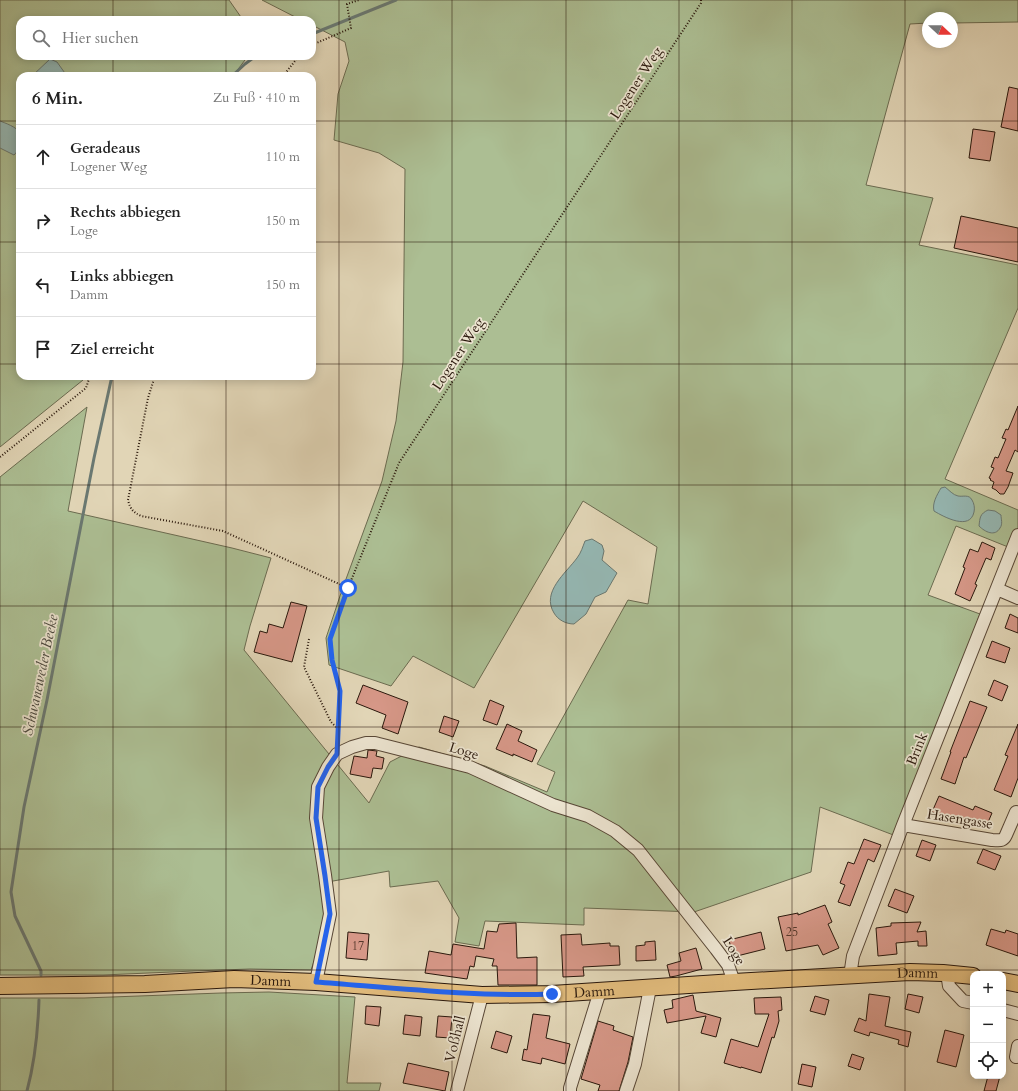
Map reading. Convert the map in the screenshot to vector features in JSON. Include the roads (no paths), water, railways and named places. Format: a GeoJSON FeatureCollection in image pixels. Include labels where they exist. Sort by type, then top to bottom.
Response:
{"type":"FeatureCollection","features":[{"type":"Feature","properties":{"kind":"main road","name":"Damm"},"geometry":{"type":"LineString","coordinates":[[0,986],[145,984],[234,979],[316,982],[482,994],[528,995],[910,972],[947,973],[970,976]]}},
{"type":"Feature","properties":{"kind":"main road"},"geometry":{"type":"LineString","coordinates":[[1006,982],[1018,984]]}},
{"type":"Feature","properties":{"kind":"street","name":"Brink"},"geometry":{"type":"LineString","coordinates":[[850,976],[853,956],[903,825],[1018,535]]}},
{"type":"Feature","properties":{"kind":"street"},"geometry":{"type":"LineString","coordinates":[[997,589],[1018,598]]}},
{"type":"Feature","properties":{"kind":"street","name":"Loge"},"geometry":{"type":"LineString","coordinates":[[316,982],[330,914],[316,818],[318,787],[328,767],[337,754],[352,747],[366,743],[375,743],[470,767],[553,805],[588,816],[615,831],[638,850],[711,942],[728,965],[734,982]]}},
{"type":"Feature","properties":{"kind":"street","name":"Hasengasse"},"geometry":{"type":"LineString","coordinates":[[903,825],[992,840],[1002,840],[1006,835],[1017,810]]}},
{"type":"Feature","properties":{"kind":"street"},"geometry":{"type":"LineString","coordinates":[[947,973],[949,986],[963,1001],[970,1002]]}},
{"type":"Feature","properties":{"kind":"street"},"geometry":{"type":"LineString","coordinates":[[626,1091],[635,1064],[650,988]]}},
{"type":"Feature","properties":{"kind":"street"},"geometry":{"type":"LineString","coordinates":[[570,1091],[600,991]]}},
{"type":"Feature","properties":{"kind":"street","name":"Voßhall"},"geometry":{"type":"LineString","coordinates":[[457,1091],[482,994]]}},
{"type":"Feature","properties":{"kind":"street"},"geometry":{"type":"LineString","coordinates":[[1006,1011],[1018,1014]]}},
{"type":"Feature","properties":{"kind":"water"},"geometry":{"type":"Polygon","coordinates":[[[49,60],[52,60],[57,62],[64,72],[36,72],[49,60]]]}},
{"type":"Feature","properties":{"kind":"water"},"geometry":{"type":"Polygon","coordinates":[[[0,121],[16,129],[16,152],[14,155],[0,148],[0,121]]]}},
{"type":"Feature","properties":{"kind":"water"},"geometry":{"type":"Polygon","coordinates":[[[945,487],[953,494],[968,496],[971,498],[974,507],[972,518],[962,522],[956,521],[934,511],[936,496],[941,488],[945,487]]]}},
{"type":"Feature","properties":{"kind":"water"},"geometry":{"type":"Polygon","coordinates":[[[988,510],[995,511],[1001,515],[1002,522],[1000,528],[998,531],[993,533],[987,532],[979,526],[981,516],[988,510]]]}},
{"type":"Feature","properties":{"kind":"water"},"geometry":{"type":"Polygon","coordinates":[[[592,539],[602,545],[604,551],[602,560],[617,573],[606,592],[595,597],[586,614],[574,624],[568,623],[560,620],[554,613],[551,605],[553,590],[561,576],[582,550],[585,541],[592,539]]]}},
{"type":"Feature","properties":{"kind":"waterway","name":"Schwaneweder Beeke"},"geometry":{"type":"LineString","coordinates":[[316,32],[396,0]]}},
{"type":"Feature","properties":{"kind":"waterway","name":"Schwaneweder Beeke"},"geometry":{"type":"LineString","coordinates":[[236,72],[250,60]]}},
{"type":"Feature","properties":{"kind":"waterway","name":"Schwaneweder Beeke"},"geometry":{"type":"LineString","coordinates":[[41,975],[41,971],[15,916],[11,892],[24,807],[111,380]]}},
{"type":"Feature","properties":{"kind":"waterway","name":"Schwaneweder Beeke"},"geometry":{"type":"LineString","coordinates":[[27,1091],[36,1046],[39,1000]]}}]}
